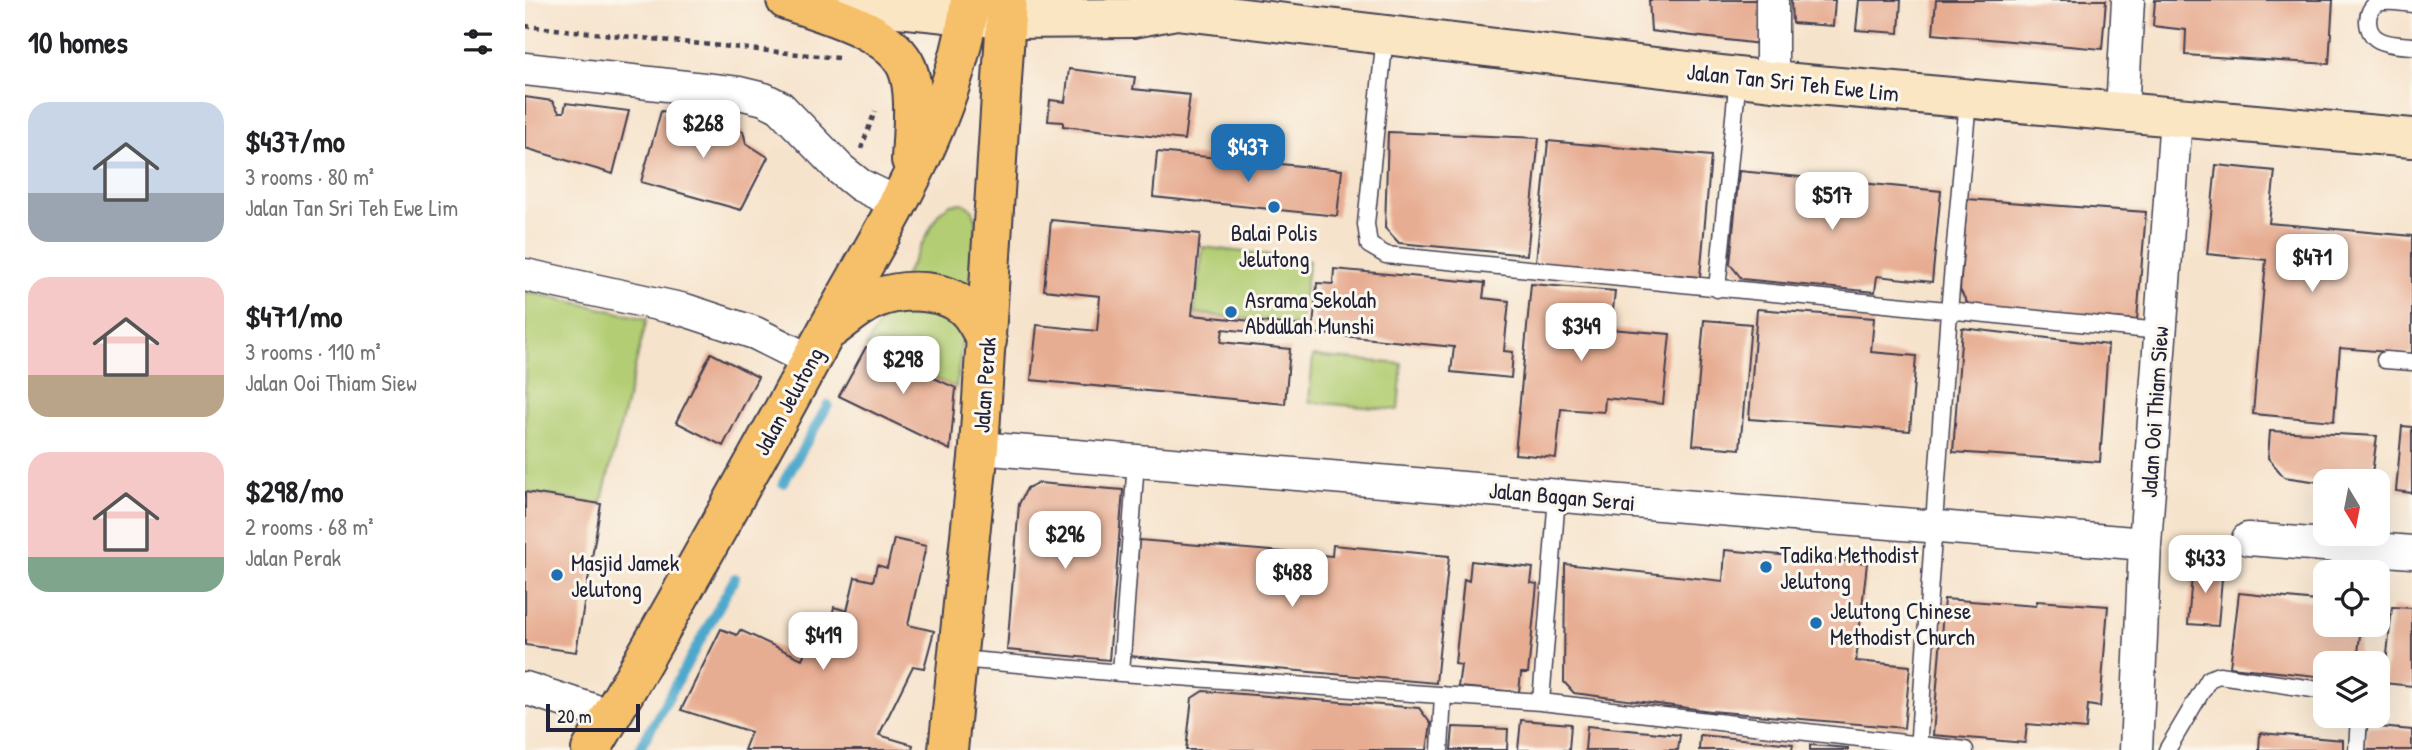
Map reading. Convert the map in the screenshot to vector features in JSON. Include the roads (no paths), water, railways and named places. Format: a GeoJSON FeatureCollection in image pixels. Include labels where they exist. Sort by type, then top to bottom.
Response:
{"type":"FeatureCollection","features":[{"type":"Feature","properties":{"kind":"main road"},"geometry":{"type":"LineString","coordinates":[[786,0],[868,32],[897,52],[907,67],[912,86],[904,192]]}},
{"type":"Feature","properties":{"kind":"main road","name":"Jalan Tan Sri Teh Ewe Lim"},"geometry":{"type":"LineString","coordinates":[[821,0],[1133,18],[1165,5],[1385,35],[1755,79],[2412,138]]}},
{"type":"Feature","properties":{"kind":"main road","name":"Jalan Jelutong"},"geometry":{"type":"LineString","coordinates":[[591,750],[688,583],[904,192],[987,8]]}},
{"type":"Feature","properties":{"kind":"main road","name":"Jalan Perak"},"geometry":{"type":"LineString","coordinates":[[948,750],[979,448],[996,212],[987,8]]}},
{"type":"Feature","properties":{"kind":"main road"},"geometry":{"type":"LineString","coordinates":[[818,346],[875,299],[899,293],[923,292],[951,297],[969,312],[986,341]]}},
{"type":"Feature","properties":{"kind":"street"},"geometry":{"type":"LineString","coordinates":[[1755,79],[1772,0]]}},
{"type":"Feature","properties":{"kind":"street"},"geometry":{"type":"LineString","coordinates":[[2122,112],[2128,0]]}},
{"type":"Feature","properties":{"kind":"street"},"geometry":{"type":"LineString","coordinates":[[525,69],[739,93],[764,99],[780,107],[840,169],[860,185],[904,192]]}},
{"type":"Feature","properties":{"kind":"street","name":"Jalan Ooi Thiam Siew"},"geometry":{"type":"LineString","coordinates":[[2136,750],[2145,544],[2176,117]]}},
{"type":"Feature","properties":{"kind":"street"},"geometry":{"type":"LineString","coordinates":[[525,275],[685,310],[755,333],[818,346]]}},
{"type":"Feature","properties":{"kind":"street","name":"Jalan Bagan Serai"},"geometry":{"type":"LineString","coordinates":[[979,448],[2145,544]]}},
{"type":"Feature","properties":{"kind":"street"},"geometry":{"type":"LineString","coordinates":[[2248,539],[2412,552]]}},
{"type":"Feature","properties":{"kind":"street"},"geometry":{"type":"LineString","coordinates":[[525,688],[611,716]]}},
{"type":"Feature","properties":{"kind":"lane"},"geometry":{"type":"LineString","coordinates":[[2412,4],[2379,2],[2371,9],[2368,22],[2369,31],[2375,38],[2412,46]]}},
{"type":"Feature","properties":{"kind":"lane"},"geometry":{"type":"LineString","coordinates":[[1385,35],[1366,225],[1369,245],[1386,255],[2160,331]]}},
{"type":"Feature","properties":{"kind":"lane"},"geometry":{"type":"LineString","coordinates":[[1717,289],[1755,79]]}},
{"type":"Feature","properties":{"kind":"lane"},"geometry":{"type":"LineString","coordinates":[[1919,747],[1949,312],[1968,100]]}},
{"type":"Feature","properties":{"kind":"lane"},"geometry":{"type":"LineString","coordinates":[[2385,360],[2412,362]]}},
{"type":"Feature","properties":{"kind":"lane"},"geometry":{"type":"LineString","coordinates":[[1121,673],[1136,461]]}},
{"type":"Feature","properties":{"kind":"lane"},"geometry":{"type":"LineString","coordinates":[[1541,702],[1557,496]]}},
{"type":"Feature","properties":{"kind":"lane"},"geometry":{"type":"LineString","coordinates":[[958,659],[1541,702],[1919,747],[1965,750]]}},
{"type":"Feature","properties":{"kind":"lane"},"geometry":{"type":"LineString","coordinates":[[2167,750],[2209,679],[2219,675],[2313,689]]}},
{"type":"Feature","properties":{"kind":"lane"},"geometry":{"type":"LineString","coordinates":[[1440,750],[1443,695]]}},
{"type":"Feature","properties":{"kind":"lane"},"geometry":{"type":"LineString","coordinates":[[2357,750],[2358,728]]}},
{"type":"Feature","properties":{"kind":"waterway"},"geometry":{"type":"LineString","coordinates":[[783,483],[828,405]]}},
{"type":"Feature","properties":{"kind":"waterway"},"geometry":{"type":"LineString","coordinates":[[639,750],[735,578]]}},
{"type":"Feature","properties":{"kind":"place","name":"Balai Polis Jelutong"},"geometry":{"type":"Point","coordinates":[1274,207]}},
{"type":"Feature","properties":{"kind":"place","name":"Asrama Sekolah Abdullah Munshi"},"geometry":{"type":"Point","coordinates":[1231,312]}},
{"type":"Feature","properties":{"kind":"place","name":"Tadika Methodist Jelutong"},"geometry":{"type":"Point","coordinates":[1766,567]}},
{"type":"Feature","properties":{"kind":"place","name":"Masjid Jamek Jelutong"},"geometry":{"type":"Point","coordinates":[557,575]}},
{"type":"Feature","properties":{"kind":"place","name":"Jelutong Chinese Methodist Church"},"geometry":{"type":"Point","coordinates":[1816,623]}}]}
